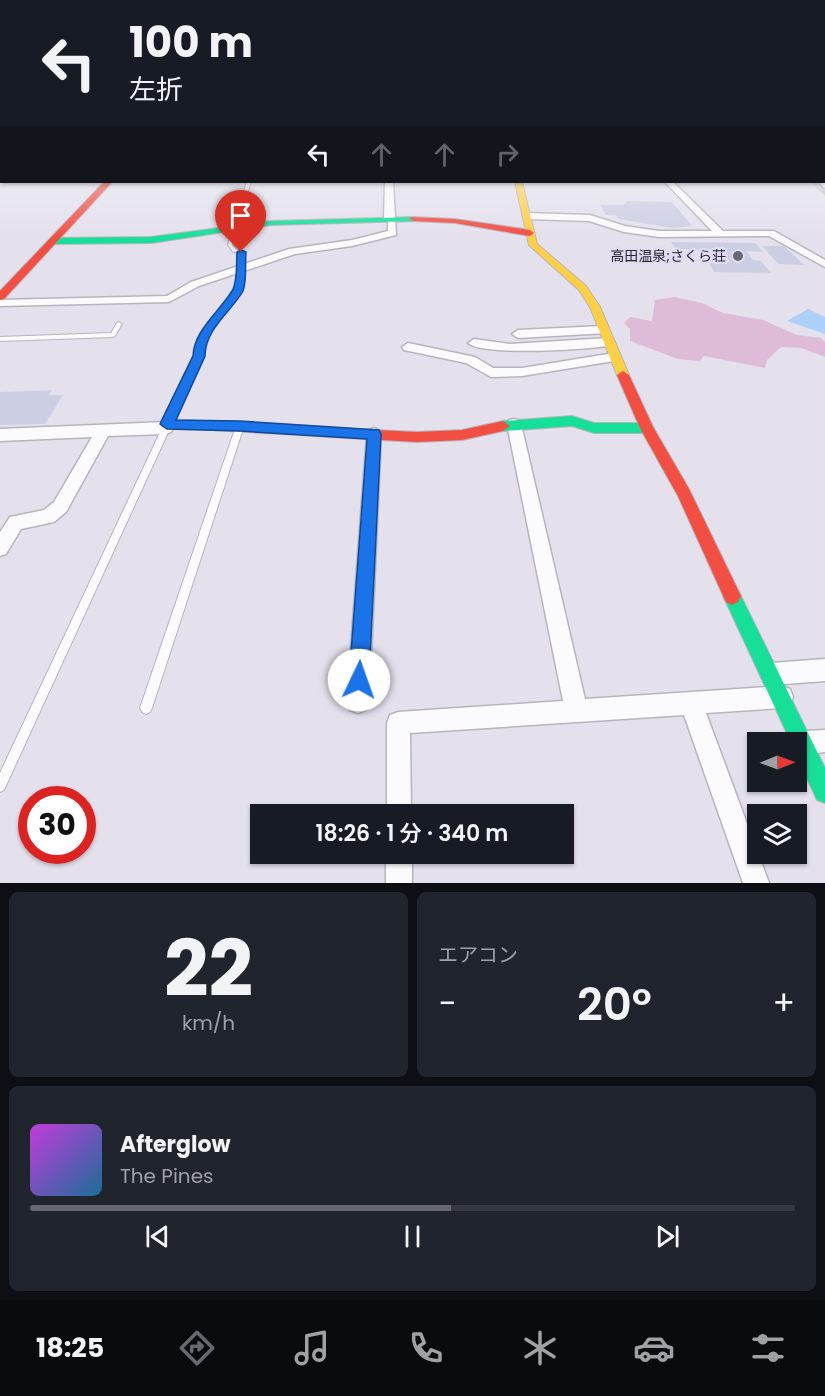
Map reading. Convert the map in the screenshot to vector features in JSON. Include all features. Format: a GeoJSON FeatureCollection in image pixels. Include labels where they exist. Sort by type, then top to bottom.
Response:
{"type":"FeatureCollection","features":[{"type":"Feature","properties":{"kind":"street"},"geometry":{"type":"LineString","coordinates":[[0,297],[107,183]]}},
{"type":"Feature","properties":{"kind":"street"},"geometry":{"type":"LineString","coordinates":[[0,303],[169,299],[195,284],[293,251],[351,243],[393,233],[390,218],[389,183]]}},
{"type":"Feature","properties":{"kind":"street"},"geometry":{"type":"LineString","coordinates":[[518,183],[533,245],[584,288],[595,307],[614,357],[647,428],[684,493],[782,697],[814,742],[825,792]]}},
{"type":"Feature","properties":{"kind":"street"},"geometry":{"type":"LineString","coordinates":[[670,183],[720,233]]}},
{"type":"Feature","properties":{"kind":"street"},"geometry":{"type":"LineString","coordinates":[[527,216],[590,218],[624,229],[659,234],[771,233],[825,264]]}},
{"type":"Feature","properties":{"kind":"street"},"geometry":{"type":"LineString","coordinates":[[52,241],[151,240],[271,223],[390,218],[455,221],[530,233]]}},
{"type":"Feature","properties":{"kind":"street"},"geometry":{"type":"LineString","coordinates":[[518,334],[606,336]]}},
{"type":"Feature","properties":{"kind":"street"},"geometry":{"type":"LineString","coordinates":[[474,343],[510,348],[606,336]]}},
{"type":"Feature","properties":{"kind":"street"},"geometry":{"type":"LineString","coordinates":[[408,347],[470,360],[491,373],[522,372],[614,357]]}},
{"type":"Feature","properties":{"kind":"street"},"geometry":{"type":"LineString","coordinates":[[166,426],[199,356]]}},
{"type":"Feature","properties":{"kind":"street"},"geometry":{"type":"LineString","coordinates":[[0,435],[166,426],[240,426],[417,437],[462,435],[514,424],[572,421],[594,428],[647,428]]}},
{"type":"Feature","properties":{"kind":"street"},"geometry":{"type":"LineString","coordinates":[[514,424],[576,710]]}},
{"type":"Feature","properties":{"kind":"street"},"geometry":{"type":"LineString","coordinates":[[0,548],[16,522],[48,517],[60,507],[103,431]]}},
{"type":"Feature","properties":{"kind":"street"},"geometry":{"type":"LineString","coordinates":[[358,702],[374,434]]}},
{"type":"Feature","properties":{"kind":"street"},"geometry":{"type":"LineString","coordinates":[[771,674],[825,670]]}},
{"type":"Feature","properties":{"kind":"street"},"geometry":{"type":"LineString","coordinates":[[399,804],[398,723],[782,697]]}},
{"type":"Feature","properties":{"kind":"street"},"geometry":{"type":"LineString","coordinates":[[691,703],[756,883]]}},
{"type":"Feature","properties":{"kind":"street"},"geometry":{"type":"LineString","coordinates":[[399,864],[399,883]]}},
{"type":"Feature","properties":{"kind":"lane"},"geometry":{"type":"LineString","coordinates":[[199,356],[199,346],[209,328],[239,289],[241,252],[234,251],[230,245],[249,183]]}},
{"type":"Feature","properties":{"kind":"lane"},"geometry":{"type":"LineString","coordinates":[[0,339],[113,335],[119,324]]}},
{"type":"Feature","properties":{"kind":"lane"},"geometry":{"type":"LineString","coordinates":[[0,786],[166,426]]}},
{"type":"Feature","properties":{"kind":"lane"},"geometry":{"type":"LineString","coordinates":[[146,708],[240,426]]}},
{"type":"Feature","properties":{"kind":"shaded area"},"geometry":{"type":"Polygon","coordinates":[[[675,297],[702,303],[723,313],[763,320],[797,335],[821,338],[825,342],[825,357],[801,348],[781,347],[767,360],[765,368],[704,356],[700,361],[678,359],[630,341],[630,329],[624,323],[630,317],[652,321],[655,300],[675,297]]]}},
{"type":"Feature","properties":{"kind":"water"},"geometry":{"type":"Polygon","coordinates":[[[808,309],[825,317],[825,334],[787,321],[808,309]]]}},
{"type":"Feature","properties":{"kind":"building"},"geometry":{"type":"Polygon","coordinates":[[[628,201],[672,202],[692,226],[673,228],[619,219],[615,215],[606,215],[600,205],[623,205],[628,201]]]}},
{"type":"Feature","properties":{"kind":"building","name":"高田温泉;さくら荘"},"geometry":{"type":"Polygon","coordinates":[[[671,242],[755,243],[763,252],[746,251],[753,260],[761,261],[771,273],[714,272],[709,263],[730,262],[721,250],[676,249],[671,242]]]}},
{"type":"Feature","properties":{"kind":"building"},"geometry":{"type":"Polygon","coordinates":[[[762,246],[784,246],[804,265],[778,264],[762,246]]]}},
{"type":"Feature","properties":{"kind":"building"},"geometry":{"type":"Polygon","coordinates":[[[52,390],[49,395],[63,395],[45,424],[0,425],[0,392],[52,390]]]}},
{"type":"Feature","properties":{"kind":"railway"},"geometry":{"type":"LineString","coordinates":[[816,183],[825,193]]}},
{"type":"Feature","properties":{"kind":"traffic: fast"},"geometry":{"type":"LineString","coordinates":[[52,241],[151,240],[271,223],[414,219]]}},
{"type":"Feature","properties":{"kind":"traffic: fast"},"geometry":{"type":"LineString","coordinates":[[503,426],[572,421],[594,428],[647,428]]}},
{"type":"Feature","properties":{"kind":"traffic: fast"},"geometry":{"type":"LineString","coordinates":[[732,596],[825,792]]}},
{"type":"Feature","properties":{"kind":"traffic: slow"},"geometry":{"type":"LineString","coordinates":[[518,183],[533,245],[583,288],[595,307],[623,375]]}},
{"type":"Feature","properties":{"kind":"traffic: jam"},"geometry":{"type":"LineString","coordinates":[[0,297],[107,183]]}},
{"type":"Feature","properties":{"kind":"traffic: jam"},"geometry":{"type":"LineString","coordinates":[[414,219],[455,221],[530,233]]}},
{"type":"Feature","properties":{"kind":"traffic: jam"},"geometry":{"type":"LineString","coordinates":[[199,356],[167,424],[417,437],[462,435],[503,426]]}},
{"type":"Feature","properties":{"kind":"traffic: jam"},"geometry":{"type":"LineString","coordinates":[[623,375],[647,428],[684,493],[732,596]]}},
{"type":"Feature","properties":{"kind":"place","name":"高田温泉;さくら荘"},"geometry":{"type":"Point","coordinates":[738,256]}},
{"type":"Feature","properties":{"kind":"route"},"geometry":{"type":"LineString","coordinates":[[241,252],[239,289],[215,320],[199,346],[199,356],[167,424],[374,434],[359,680]]}}]}
